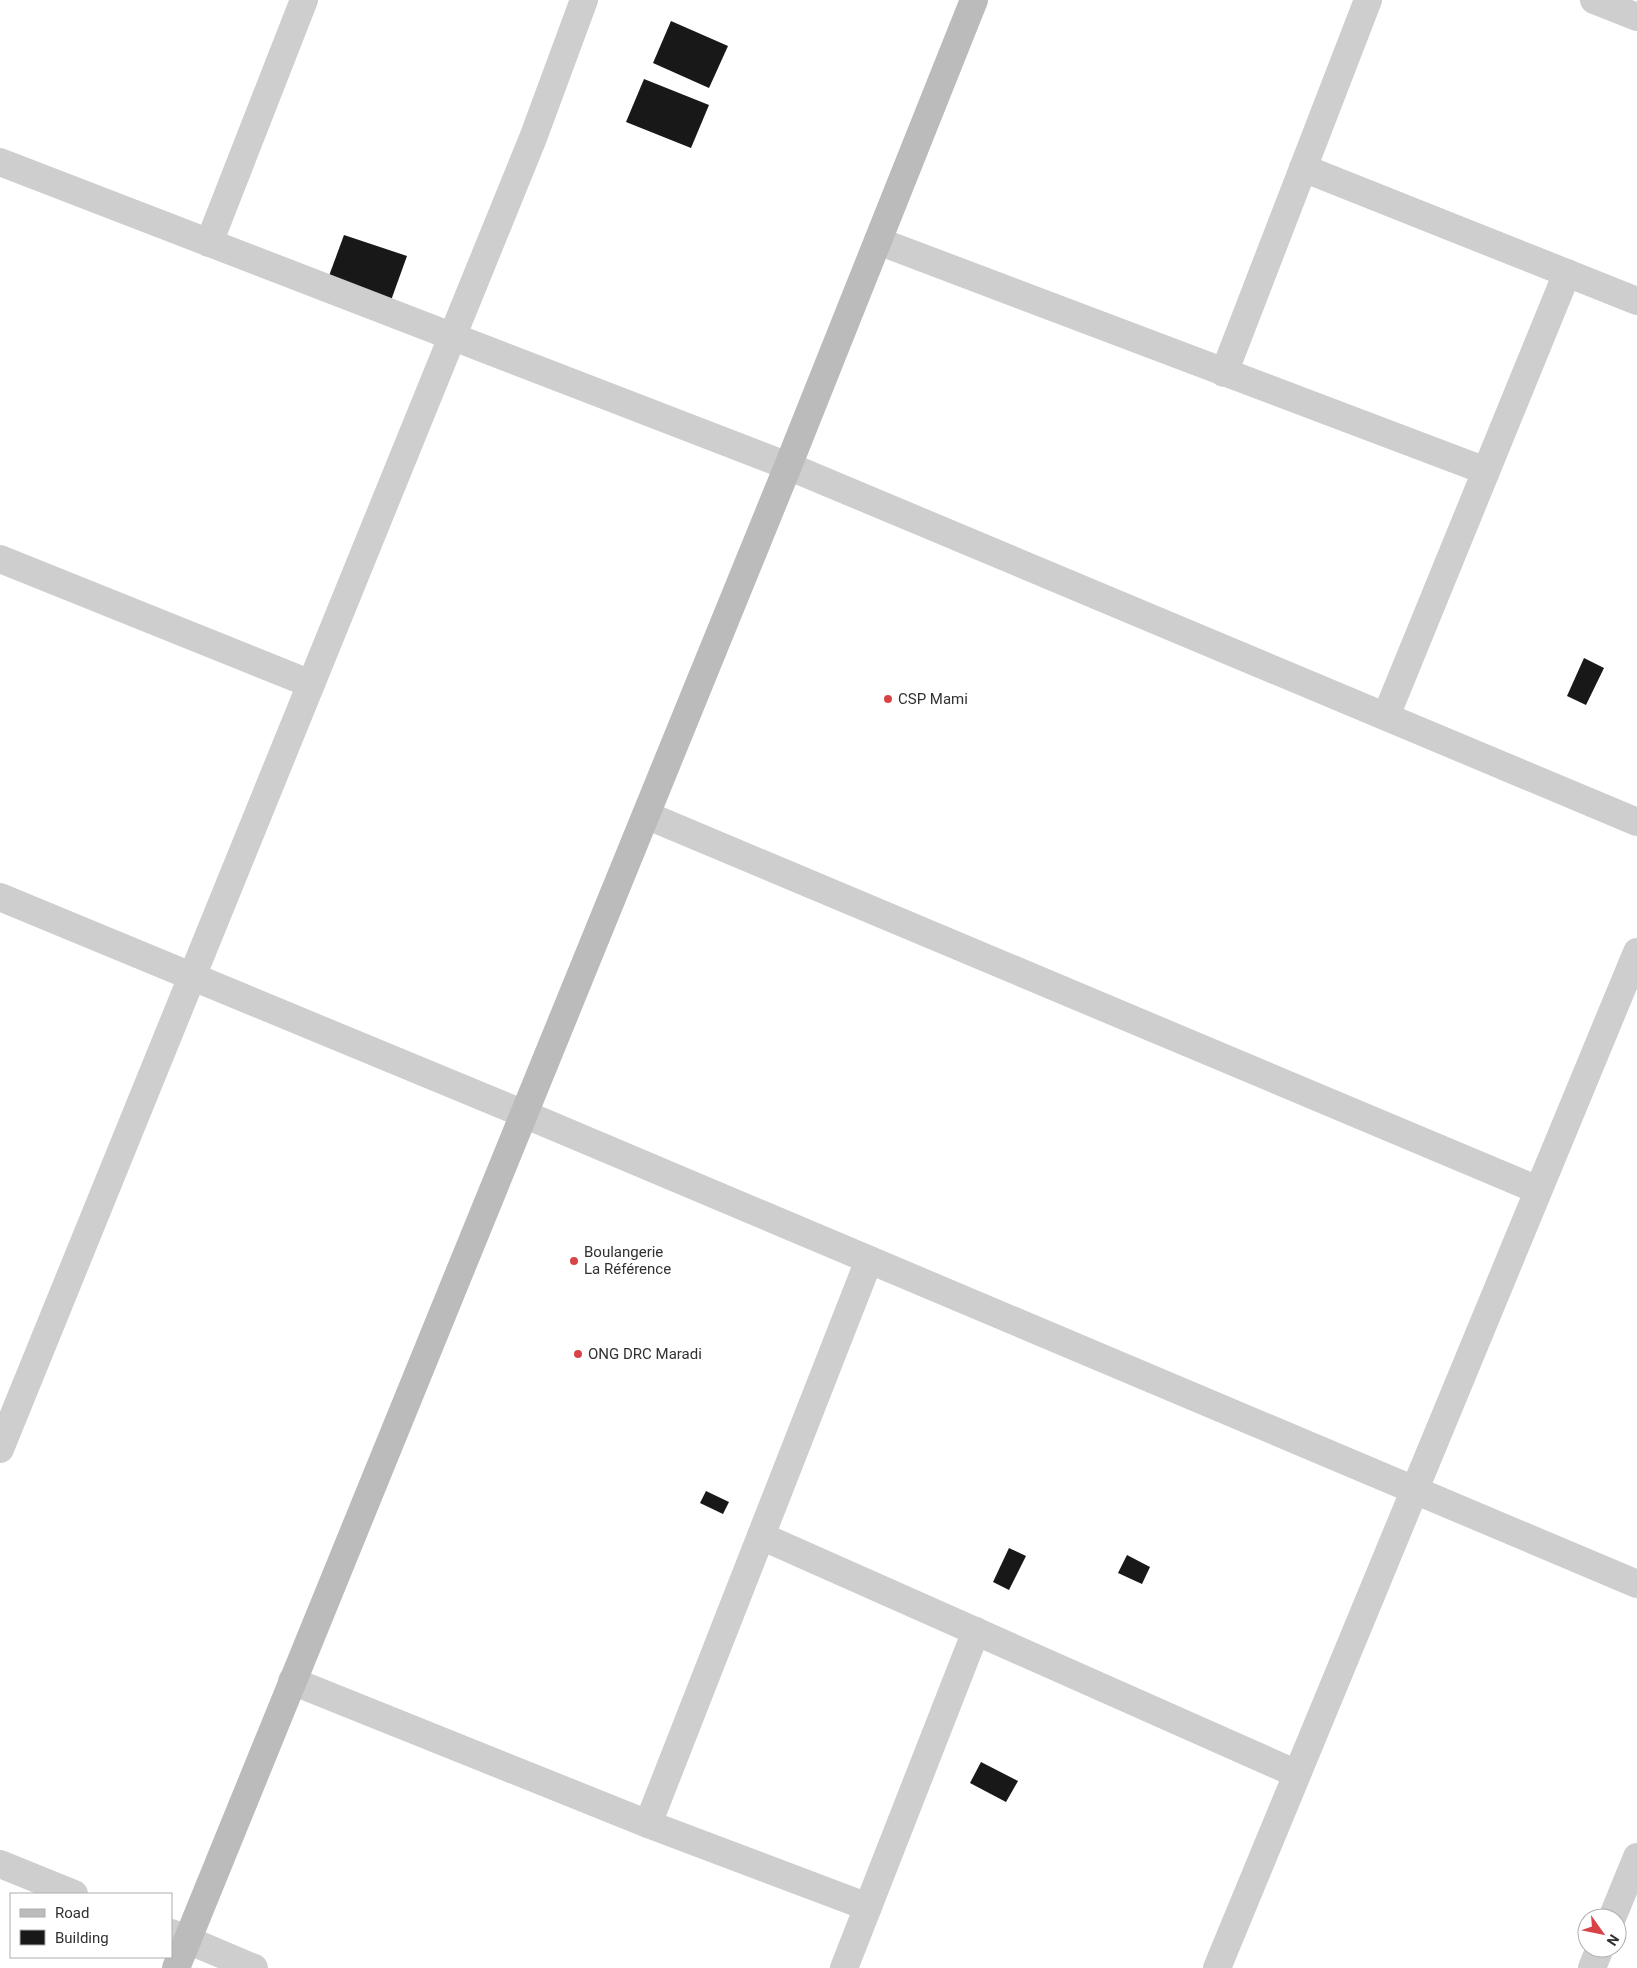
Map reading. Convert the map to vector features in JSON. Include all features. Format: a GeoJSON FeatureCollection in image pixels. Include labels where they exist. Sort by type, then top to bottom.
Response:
{"type":"FeatureCollection","features":[{"type":"Feature","properties":{"kind":"street"},"geometry":{"type":"LineString","coordinates":[[209,243],[304,0]]}},
{"type":"Feature","properties":{"kind":"street"},"geometry":{"type":"LineString","coordinates":[[0,1448],[452,337],[532,138],[584,0]]}},
{"type":"Feature","properties":{"kind":"street"},"geometry":{"type":"LineString","coordinates":[[176,1968],[179,1937],[292,1681],[788,466],[974,0]]}},
{"type":"Feature","properties":{"kind":"street"},"geometry":{"type":"LineString","coordinates":[[1224,372],[1368,0]]}},
{"type":"Feature","properties":{"kind":"street"},"geometry":{"type":"LineString","coordinates":[[1594,0],[1637,17]]}},
{"type":"Feature","properties":{"kind":"street"},"geometry":{"type":"LineString","coordinates":[[0,162],[788,466],[1637,822]]}},
{"type":"Feature","properties":{"kind":"street"},"geometry":{"type":"LineString","coordinates":[[1303,168],[1637,301]]}},
{"type":"Feature","properties":{"kind":"street"},"geometry":{"type":"LineString","coordinates":[[878,241],[1486,472]]}},
{"type":"Feature","properties":{"kind":"street"},"geometry":{"type":"LineString","coordinates":[[1386,716],[1567,273]]}},
{"type":"Feature","properties":{"kind":"street"},"geometry":{"type":"LineString","coordinates":[[0,559],[311,684]]}},
{"type":"Feature","properties":{"kind":"street"},"geometry":{"type":"LineString","coordinates":[[646,815],[1538,1190]]}},
{"type":"Feature","properties":{"kind":"street"},"geometry":{"type":"LineString","coordinates":[[0,897],[524,1114],[1637,1584]]}},
{"type":"Feature","properties":{"kind":"street"},"geometry":{"type":"LineString","coordinates":[[1216,1968],[1637,952]]}},
{"type":"Feature","properties":{"kind":"street"},"geometry":{"type":"LineString","coordinates":[[648,1824],[869,1260]]}},
{"type":"Feature","properties":{"kind":"street"},"geometry":{"type":"LineString","coordinates":[[761,1536],[1297,1774]]}},
{"type":"Feature","properties":{"kind":"street"},"geometry":{"type":"LineString","coordinates":[[844,1968],[976,1631]]}},
{"type":"Feature","properties":{"kind":"street"},"geometry":{"type":"LineString","coordinates":[[292,1681],[648,1824],[868,1907]]}},
{"type":"Feature","properties":{"kind":"street"},"geometry":{"type":"LineString","coordinates":[[1616,1908],[1637,1857]]}},
{"type":"Feature","properties":{"kind":"street"},"geometry":{"type":"LineString","coordinates":[[0,1864],[72,1893]]}},
{"type":"Feature","properties":{"kind":"street"},"geometry":{"type":"LineString","coordinates":[[179,1937],[254,1968]]}},
{"type":"Feature","properties":{"kind":"building"},"geometry":{"type":"Polygon","coordinates":[[[671,21],[728,46],[709,88],[653,63],[671,21]]]}},
{"type":"Feature","properties":{"kind":"building"},"geometry":{"type":"Polygon","coordinates":[[[644,79],[709,105],[691,148],[626,122],[644,79]]]}},
{"type":"Feature","properties":{"kind":"building"},"geometry":{"type":"Polygon","coordinates":[[[344,235],[407,256],[389,306],[326,284],[344,235]]]}},
{"type":"Feature","properties":{"kind":"building"},"geometry":{"type":"Polygon","coordinates":[[[1584,658],[1604,668],[1586,705],[1567,696],[1584,658]]]}},
{"type":"Feature","properties":{"kind":"building"},"geometry":{"type":"Polygon","coordinates":[[[706,1491],[729,1502],[723,1514],[700,1503],[706,1491]]]}},
{"type":"Feature","properties":{"kind":"building"},"geometry":{"type":"Polygon","coordinates":[[[1009,1548],[1026,1556],[1009,1590],[993,1582],[1009,1548]]]}},
{"type":"Feature","properties":{"kind":"building"},"geometry":{"type":"Polygon","coordinates":[[[1127,1555],[1150,1567],[1142,1584],[1118,1573],[1127,1555]]]}},
{"type":"Feature","properties":{"kind":"building"},"geometry":{"type":"Polygon","coordinates":[[[981,1762],[1018,1781],[1006,1802],[970,1783],[981,1762]]]}},
{"type":"Feature","properties":{"kind":"place","name":"CSP Mami"},"geometry":{"type":"Point","coordinates":[888,699]}},
{"type":"Feature","properties":{"kind":"place","name":"Boulangerie La Référence"},"geometry":{"type":"Point","coordinates":[574,1261]}},
{"type":"Feature","properties":{"kind":"place","name":"ONG DRC Maradi"},"geometry":{"type":"Point","coordinates":[578,1354]}}]}
